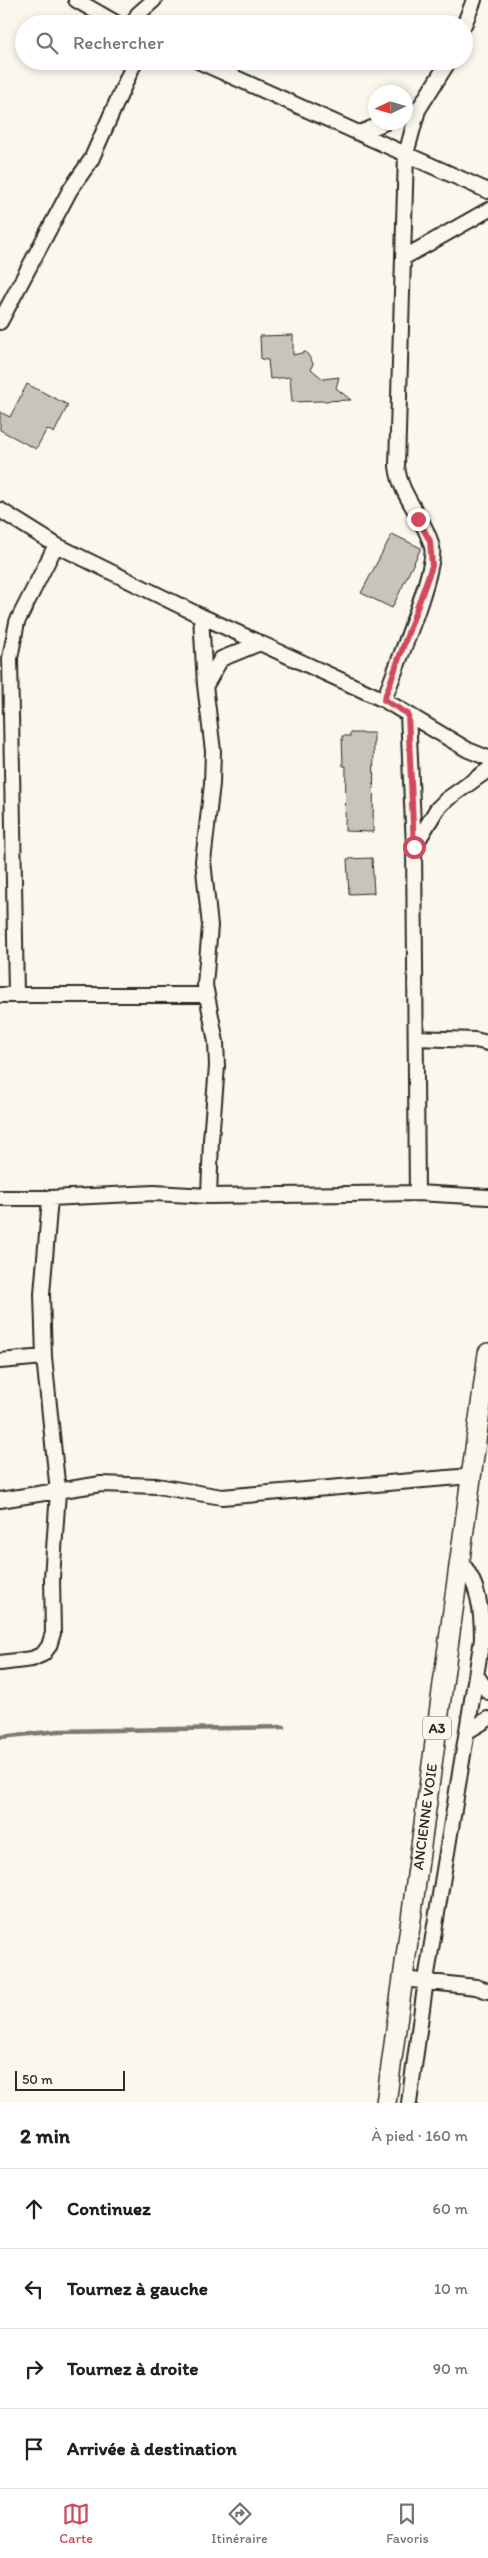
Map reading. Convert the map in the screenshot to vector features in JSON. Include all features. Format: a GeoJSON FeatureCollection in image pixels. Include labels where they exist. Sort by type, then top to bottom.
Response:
{"type":"FeatureCollection","features":[{"type":"Feature","properties":{"kind":"main road","name":"ANCIENNE VOIE"},"geometry":{"type":"LineString","coordinates":[[386,2103],[488,1353]]}},
{"type":"Feature","properties":{"kind":"street"},"geometry":{"type":"LineString","coordinates":[[76,0],[102,15]]}},
{"type":"Feature","properties":{"kind":"street"},"geometry":{"type":"LineString","coordinates":[[138,15],[154,0]]}},
{"type":"Feature","properties":{"kind":"street"},"geometry":{"type":"LineString","coordinates":[[468,15],[474,0]]}},
{"type":"Feature","properties":{"kind":"street"},"geometry":{"type":"LineString","coordinates":[[0,322],[70,190],[91,160],[131,70]]}},
{"type":"Feature","properties":{"kind":"street"},"geometry":{"type":"LineString","coordinates":[[218,70],[488,190]]}},
{"type":"Feature","properties":{"kind":"street"},"geometry":{"type":"LineString","coordinates":[[413,111],[442,70]]}},
{"type":"Feature","properties":{"kind":"street"},"geometry":{"type":"LineString","coordinates":[[360,133],[368,130]]}},
{"type":"Feature","properties":{"kind":"street"},"geometry":{"type":"LineString","coordinates":[[384,700],[432,566],[433,556],[430,541],[403,491],[396,466],[406,154],[409,130]]}},
{"type":"Feature","properties":{"kind":"street"},"geometry":{"type":"LineString","coordinates":[[403,258],[488,210]]}},
{"type":"Feature","properties":{"kind":"street"},"geometry":{"type":"LineString","coordinates":[[0,510],[56,545],[201,616],[384,700],[468,750],[488,758]]}},
{"type":"Feature","properties":{"kind":"street"},"geometry":{"type":"LineString","coordinates":[[16,994],[10,658],[17,622],[56,545]]}},
{"type":"Feature","properties":{"kind":"street"},"geometry":{"type":"LineString","coordinates":[[201,616],[205,686],[213,751],[212,784],[203,860],[210,926],[205,985],[216,1042],[217,1066],[211,1140],[210,1196]]}},
{"type":"Feature","properties":{"kind":"street"},"geometry":{"type":"LineString","coordinates":[[205,686],[221,660],[260,643]]}},
{"type":"Feature","properties":{"kind":"street"},"geometry":{"type":"LineString","coordinates":[[408,714],[414,847],[417,1193]]}},
{"type":"Feature","properties":{"kind":"street"},"geometry":{"type":"LineString","coordinates":[[414,847],[437,809],[446,800],[488,770]]}},
{"type":"Feature","properties":{"kind":"street"},"geometry":{"type":"LineString","coordinates":[[0,994],[206,995]]}},
{"type":"Feature","properties":{"kind":"street"},"geometry":{"type":"LineString","coordinates":[[416,1038],[476,1040],[488,1043]]}},
{"type":"Feature","properties":{"kind":"street"},"geometry":{"type":"LineString","coordinates":[[0,1198],[50,1198],[154,1193],[210,1196],[417,1193],[488,1197]]}},
{"type":"Feature","properties":{"kind":"street"},"geometry":{"type":"LineString","coordinates":[[0,1664],[32,1659],[43,1654],[49,1646],[53,1634],[52,1578],[58,1492],[44,1357],[42,1294],[50,1198]]}},
{"type":"Feature","properties":{"kind":"street"},"geometry":{"type":"LineString","coordinates":[[0,1361],[44,1357]]}},
{"type":"Feature","properties":{"kind":"street"},"geometry":{"type":"LineString","coordinates":[[0,1500],[101,1484],[157,1486],[222,1497],[471,1476]]}},
{"type":"Feature","properties":{"kind":"street"},"geometry":{"type":"LineString","coordinates":[[409,2103],[426,1980],[482,1639],[483,1593],[460,1561]]}},
{"type":"Feature","properties":{"kind":"street"},"geometry":{"type":"LineString","coordinates":[[477,1676],[488,1692]]}},
{"type":"Feature","properties":{"kind":"street"},"geometry":{"type":"LineString","coordinates":[[468,1731],[488,1719]]}},
{"type":"Feature","properties":{"kind":"street"},"geometry":{"type":"LineString","coordinates":[[403,1979],[426,1980],[476,1987],[488,1991]]}},
{"type":"Feature","properties":{"kind":"building"},"geometry":{"type":"Polygon","coordinates":[[[293,335],[293,355],[306,352],[313,363],[311,369],[323,379],[339,377],[336,388],[351,400],[292,402],[290,377],[270,379],[268,360],[261,359],[260,336],[293,335]]]}},
{"type":"Feature","properties":{"kind":"building"},"geometry":{"type":"Polygon","coordinates":[[[27,384],[68,405],[54,433],[47,429],[36,449],[0,430],[0,412],[10,417],[27,384]]]}},
{"type":"Feature","properties":{"kind":"building"},"geometry":{"type":"Polygon","coordinates":[[[392,534],[421,548],[392,608],[361,593],[392,534]]]}},
{"type":"Feature","properties":{"kind":"building"},"geometry":{"type":"Polygon","coordinates":[[[350,733],[374,733],[373,832],[345,831],[346,766],[343,766],[342,736],[350,736],[350,733]]]}},
{"type":"Feature","properties":{"kind":"building"},"geometry":{"type":"Polygon","coordinates":[[[372,858],[374,893],[349,894],[347,859],[372,858]]]}},
{"type":"Feature","properties":{"kind":"waterway"},"geometry":{"type":"LineString","coordinates":[[0,1737],[59,1731],[284,1727]]}},
{"type":"Feature","properties":{"kind":"route"},"geometry":{"type":"LineString","coordinates":[[414,847],[408,714],[384,700],[432,566],[433,556],[430,541],[418,519]]}}]}
